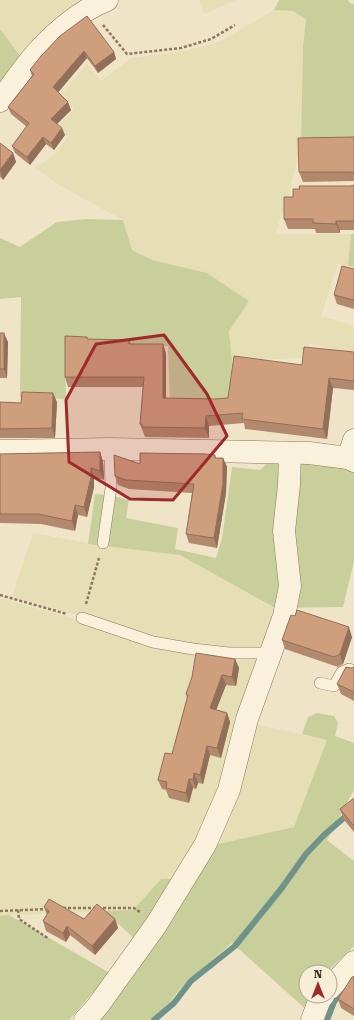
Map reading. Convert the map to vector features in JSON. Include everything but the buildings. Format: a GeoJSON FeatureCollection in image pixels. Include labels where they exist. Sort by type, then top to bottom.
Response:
{"type":"FeatureCollection","features":[{"type":"Feature","properties":{"kind":"street"},"geometry":{"type":"LineString","coordinates":[[0,101],[39,50],[64,27],[101,2]]}},
{"type":"Feature","properties":{"kind":"street"},"geometry":{"type":"LineString","coordinates":[[0,452],[110,449],[352,453]]}},
{"type":"Feature","properties":{"kind":"street"},"geometry":{"type":"LineString","coordinates":[[84,1020],[97,1007],[156,925],[205,845],[229,790],[247,718],[284,616],[290,586],[284,531],[289,485],[290,453]]}},
{"type":"Feature","properties":{"kind":"street"},"geometry":{"type":"LineString","coordinates":[[338,979],[354,962]]}},
{"type":"Feature","properties":{"kind":"street"},"geometry":{"type":"LineString","coordinates":[[312,1020],[318,1004]]}},
{"type":"Feature","properties":{"kind":"lane"},"geometry":{"type":"LineString","coordinates":[[103,543],[111,488],[110,449]]}},
{"type":"Feature","properties":{"kind":"lane"},"geometry":{"type":"LineString","coordinates":[[82,618],[153,642],[229,653],[270,653]]}},
{"type":"Feature","properties":{"kind":"lane"},"geometry":{"type":"LineString","coordinates":[[320,683],[334,686],[342,672],[350,669],[354,671]]}},
{"type":"Feature","properties":{"kind":"path"},"geometry":{"type":"LineString","coordinates":[[101,2],[100,21],[127,54],[181,48],[211,39],[235,25]]}},
{"type":"Feature","properties":{"kind":"path"},"geometry":{"type":"LineString","coordinates":[[0,595],[82,618],[103,543]]}},
{"type":"Feature","properties":{"kind":"path"},"geometry":{"type":"LineString","coordinates":[[57,909],[134,908],[156,925]]}},
{"type":"Feature","properties":{"kind":"path"},"geometry":{"type":"LineString","coordinates":[[0,911],[49,909]]}},
{"type":"Feature","properties":{"kind":"path"},"geometry":{"type":"LineString","coordinates":[[18,910],[19,919],[49,940]]}},
{"type":"Feature","properties":{"kind":"highlighted area"},"geometry":{"type":"Polygon","coordinates":[[[164,335],[207,394],[227,436],[173,500],[130,499],[69,462],[66,400],[96,344],[164,335]]]}},
{"type":"Feature","properties":{"kind":"shaded area"},"geometry":{"type":"Polygon","coordinates":[[[0,0],[92,0],[21,57],[0,29],[0,0]]]}},
{"type":"Feature","properties":{"kind":"shaded area"},"geometry":{"type":"Polygon","coordinates":[[[199,0],[236,0],[204,14],[199,0]]]}},
{"type":"Feature","properties":{"kind":"shaded area"},"geometry":{"type":"Polygon","coordinates":[[[274,10],[294,11],[306,18],[303,47],[301,144],[289,195],[275,234],[351,234],[348,266],[338,264],[321,316],[354,326],[354,354],[309,344],[305,358],[232,361],[229,331],[249,301],[207,273],[152,260],[132,250],[123,220],[61,186],[35,168],[55,154],[68,137],[56,127],[74,109],[59,96],[87,64],[101,81],[131,58],[184,51],[219,42],[274,10]]]}},
{"type":"Feature","properties":{"kind":"shaded area"},"geometry":{"type":"Polygon","coordinates":[[[33,533],[99,545],[180,555],[277,610],[218,806],[174,879],[161,879],[133,910],[0,916],[0,598],[75,619],[76,615],[12,596],[33,533]]]}},
{"type":"Feature","properties":{"kind":"shaded area"},"geometry":{"type":"Polygon","coordinates":[[[254,724],[328,740],[294,827],[214,845],[254,724]]]}},
{"type":"Feature","properties":{"kind":"green space"},"geometry":{"type":"Polygon","coordinates":[[[279,0],[348,0],[350,3],[354,4],[354,142],[301,144],[303,47],[306,19],[293,11],[274,10],[279,0]]]}},
{"type":"Feature","properties":{"kind":"green space"},"geometry":{"type":"Polygon","coordinates":[[[0,29],[21,57],[0,86],[0,29]]]}},
{"type":"Feature","properties":{"kind":"green space"},"geometry":{"type":"Polygon","coordinates":[[[86,219],[123,220],[132,250],[152,260],[207,273],[249,301],[229,331],[232,361],[229,402],[170,403],[168,346],[65,346],[66,399],[20,397],[21,297],[0,299],[0,238],[20,247],[57,222],[86,219]]]}},
{"type":"Feature","properties":{"kind":"green space"},"geometry":{"type":"Polygon","coordinates":[[[351,234],[354,234],[354,267],[348,266],[351,234]]]}},
{"type":"Feature","properties":{"kind":"green space"},"geometry":{"type":"Polygon","coordinates":[[[273,458],[354,465],[354,561],[343,607],[275,608],[180,555],[88,544],[95,494],[110,495],[129,500],[126,518],[178,528],[175,549],[216,558],[222,538],[232,467],[260,470],[273,458]]]}},
{"type":"Feature","properties":{"kind":"green space"},"geometry":{"type":"Polygon","coordinates":[[[317,713],[334,716],[338,723],[335,736],[354,743],[354,790],[327,840],[354,861],[354,946],[335,964],[298,964],[298,1002],[232,943],[189,980],[169,1003],[150,1020],[94,1020],[214,845],[294,827],[327,740],[302,734],[308,717],[317,713]]]}},
{"type":"Feature","properties":{"kind":"green space"},"geometry":{"type":"Polygon","coordinates":[[[161,879],[174,879],[136,940],[104,911],[133,910],[161,879]]]}},
{"type":"Feature","properties":{"kind":"green space"},"geometry":{"type":"Polygon","coordinates":[[[9,915],[110,973],[69,1020],[0,1020],[0,916],[9,915]]]}},
{"type":"Feature","properties":{"kind":"green space"},"geometry":{"type":"Polygon","coordinates":[[[300,1004],[312,1004],[309,1012],[300,1004]]]}},
{"type":"Feature","properties":{"kind":"waterway"},"geometry":{"type":"LineString","coordinates":[[154,1020],[174,1003],[191,981],[235,946],[281,889],[306,854],[323,836],[354,809]]}},
{"type":"Feature","properties":{"kind":"waterway"},"geometry":{"type":"LineString","coordinates":[[327,1020],[334,1002],[344,988]]}}]}
